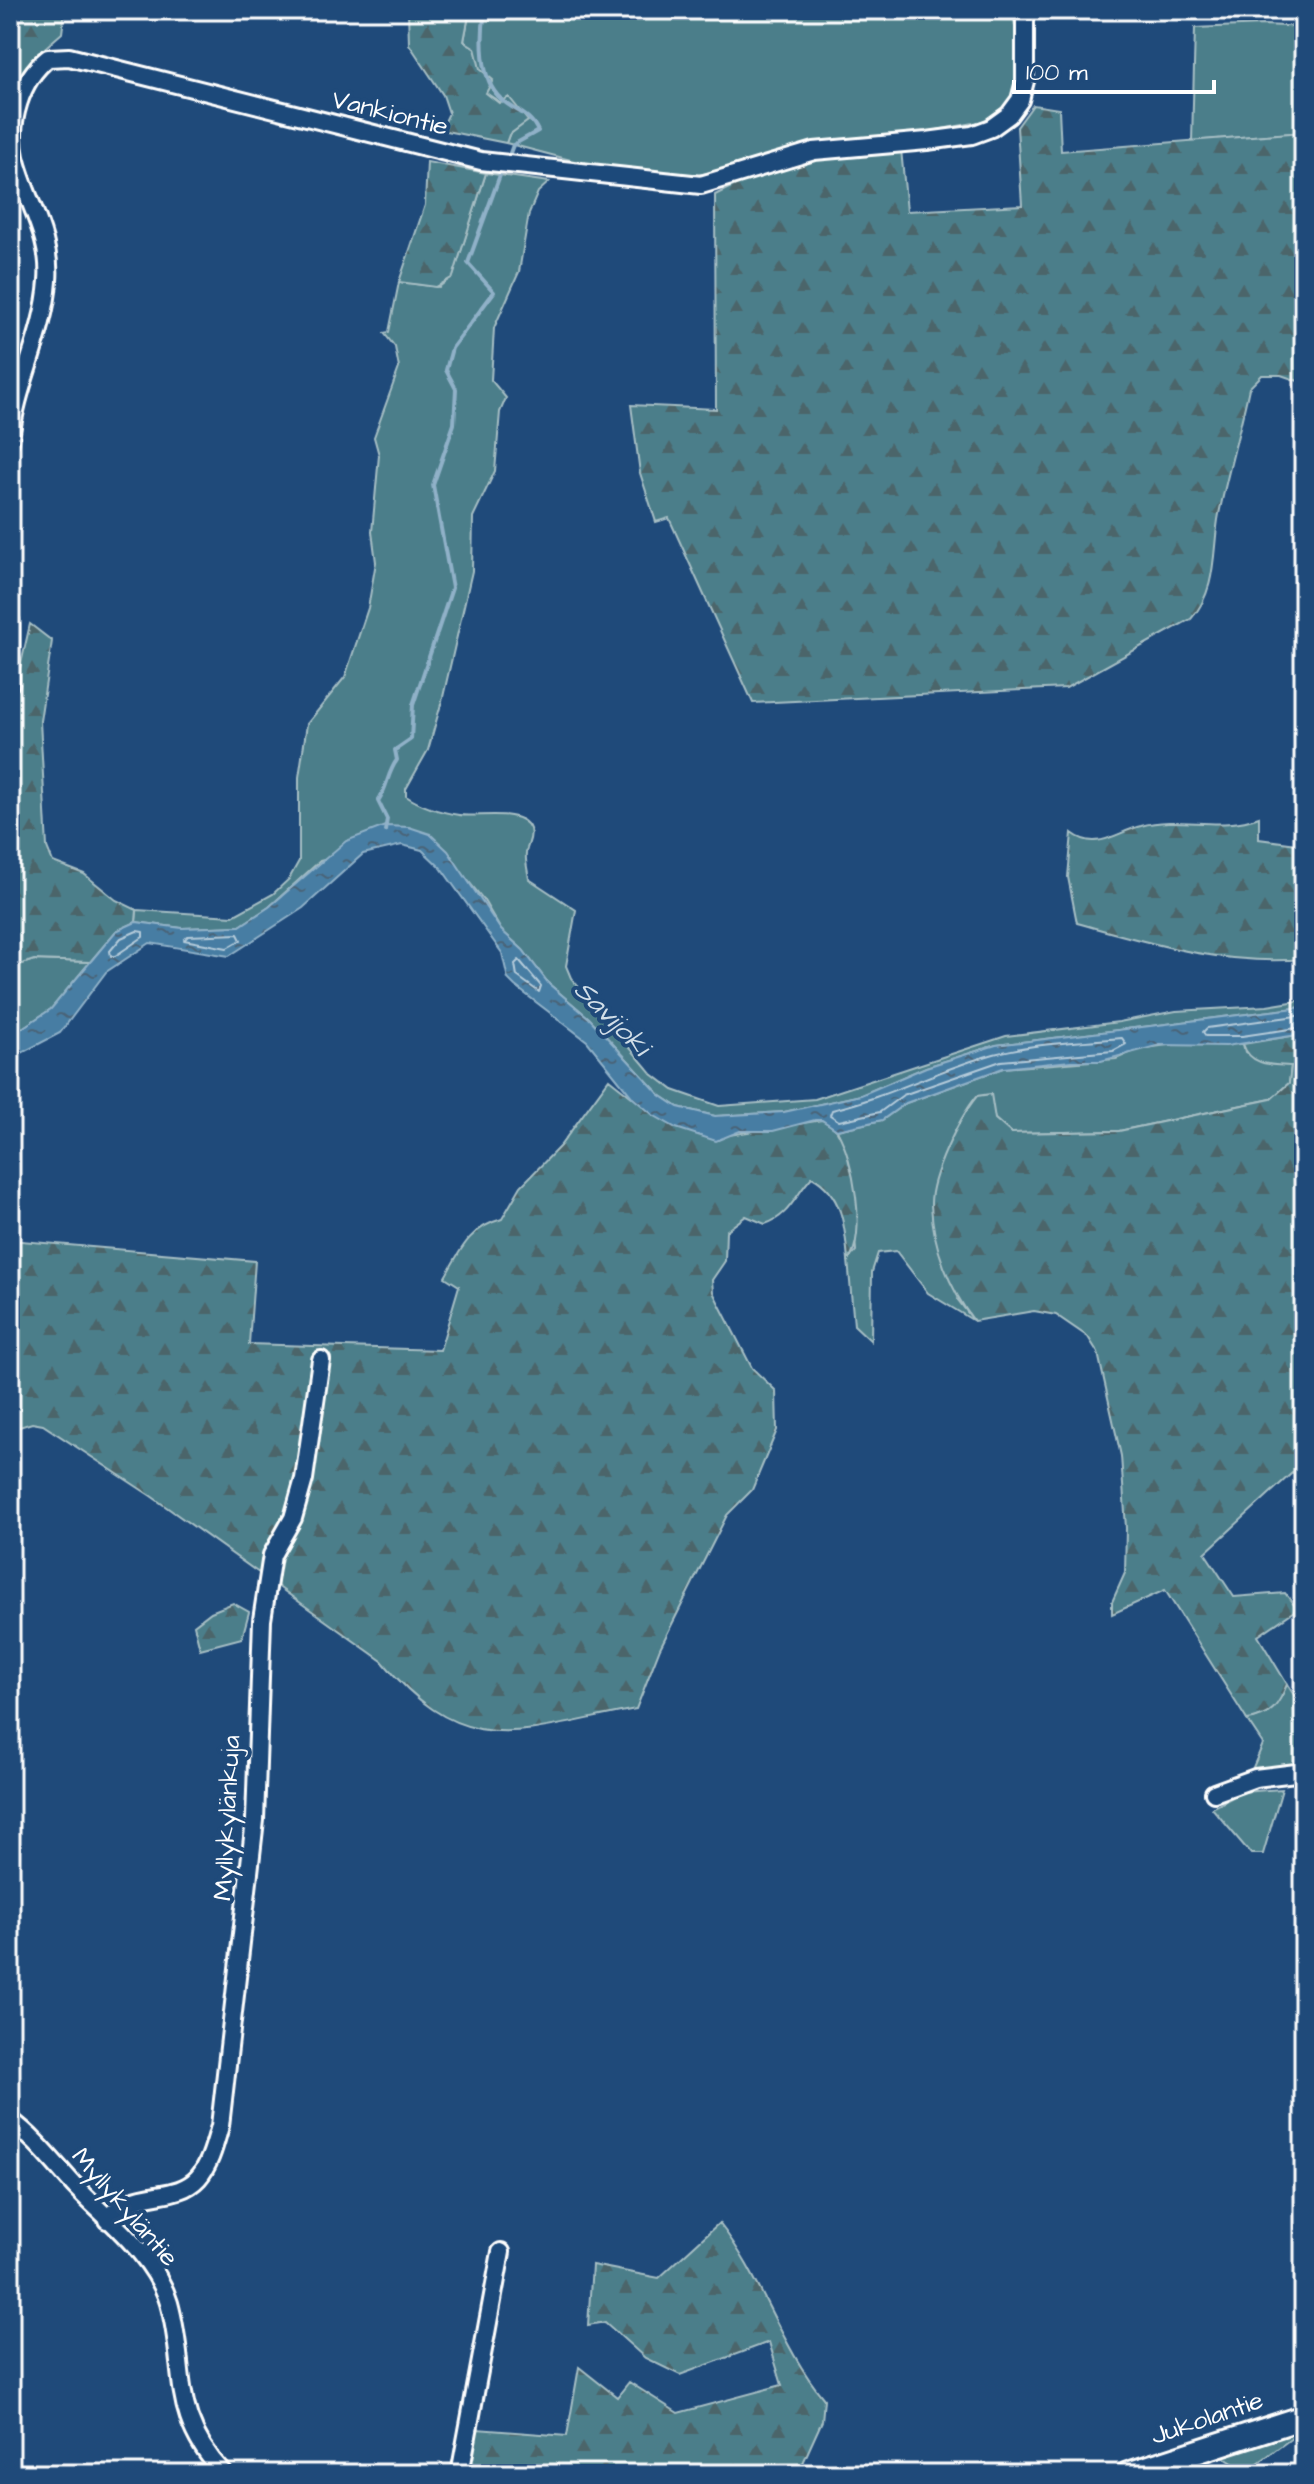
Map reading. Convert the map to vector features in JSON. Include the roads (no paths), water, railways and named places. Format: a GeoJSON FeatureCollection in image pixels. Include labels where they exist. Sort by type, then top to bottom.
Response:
{"type":"FeatureCollection","features":[{"type":"Feature","properties":{"kind":"street","name":"Vankiontie"},"geometry":{"type":"LineString","coordinates":[[10,441],[13,412],[40,331],[48,278],[42,225],[15,157],[15,111],[30,77],[48,58],[69,57],[481,161],[701,185],[814,151],[927,141],[972,135],[991,128],[1009,115],[1020,100],[1025,81],[1025,10]]}},
{"type":"Feature","properties":{"kind":"street"},"geometry":{"type":"LineString","coordinates":[[10,621],[10,683]]}},
{"type":"Feature","properties":{"kind":"street","name":"Myllykylänkuja"},"geometry":{"type":"LineString","coordinates":[[107,2220],[126,2203],[143,2195],[186,2188],[199,2178],[211,2155],[220,2126],[255,1820],[262,1620],[272,1555],[293,1518],[304,1479],[321,1360]]}},
{"type":"Feature","properties":{"kind":"street"},"geometry":{"type":"LineString","coordinates":[[1214,1793],[1255,1778],[1304,1772]]}},
{"type":"Feature","properties":{"kind":"street","name":"Myllykyläntie"},"geometry":{"type":"LineString","coordinates":[[10,2120],[42,2146],[145,2259],[161,2284],[171,2316],[183,2406],[201,2444],[224,2474]]}},
{"type":"Feature","properties":{"kind":"street"},"geometry":{"type":"LineString","coordinates":[[460,2474],[501,2252]]}},
{"type":"Feature","properties":{"kind":"street","name":"Jukolantie"},"geometry":{"type":"LineString","coordinates":[[1128,2474],[1304,2417]]}},
{"type":"Feature","properties":{"kind":"water"},"geometry":{"type":"Polygon","coordinates":[[[385,826],[409,827],[430,834],[448,851],[501,930],[523,950],[549,984],[589,1018],[660,1095],[678,1107],[715,1116],[784,1112],[861,1095],[926,1067],[996,1045],[1304,1007],[1304,1034],[1226,1046],[1160,1045],[1101,1061],[1003,1068],[906,1103],[882,1120],[837,1130],[822,1120],[815,1120],[773,1131],[740,1131],[716,1141],[676,1128],[653,1115],[633,1098],[587,1041],[508,979],[502,953],[441,868],[422,850],[402,845],[363,854],[303,908],[229,956],[150,943],[106,972],[60,1033],[10,1059],[10,1036],[51,1009],[116,931],[136,922],[182,928],[240,926],[269,907],[346,841],[385,826]]]}},
{"type":"Feature","properties":{"kind":"waterway"},"geometry":{"type":"LineString","coordinates":[[485,10],[483,57],[489,80],[501,99],[526,116],[538,131],[513,145],[510,153]]}},
{"type":"Feature","properties":{"kind":"waterway"},"geometry":{"type":"LineString","coordinates":[[385,831],[387,819],[378,801],[397,760],[395,750],[411,739],[413,705],[452,588],[433,485],[454,424],[456,389],[446,370],[452,348],[494,292],[468,263],[500,175]]}},
{"type":"Feature","properties":{"kind":"water label","name":"Savijoki"},"geometry":{"type":"Point","coordinates":[612,1018]}}]}
